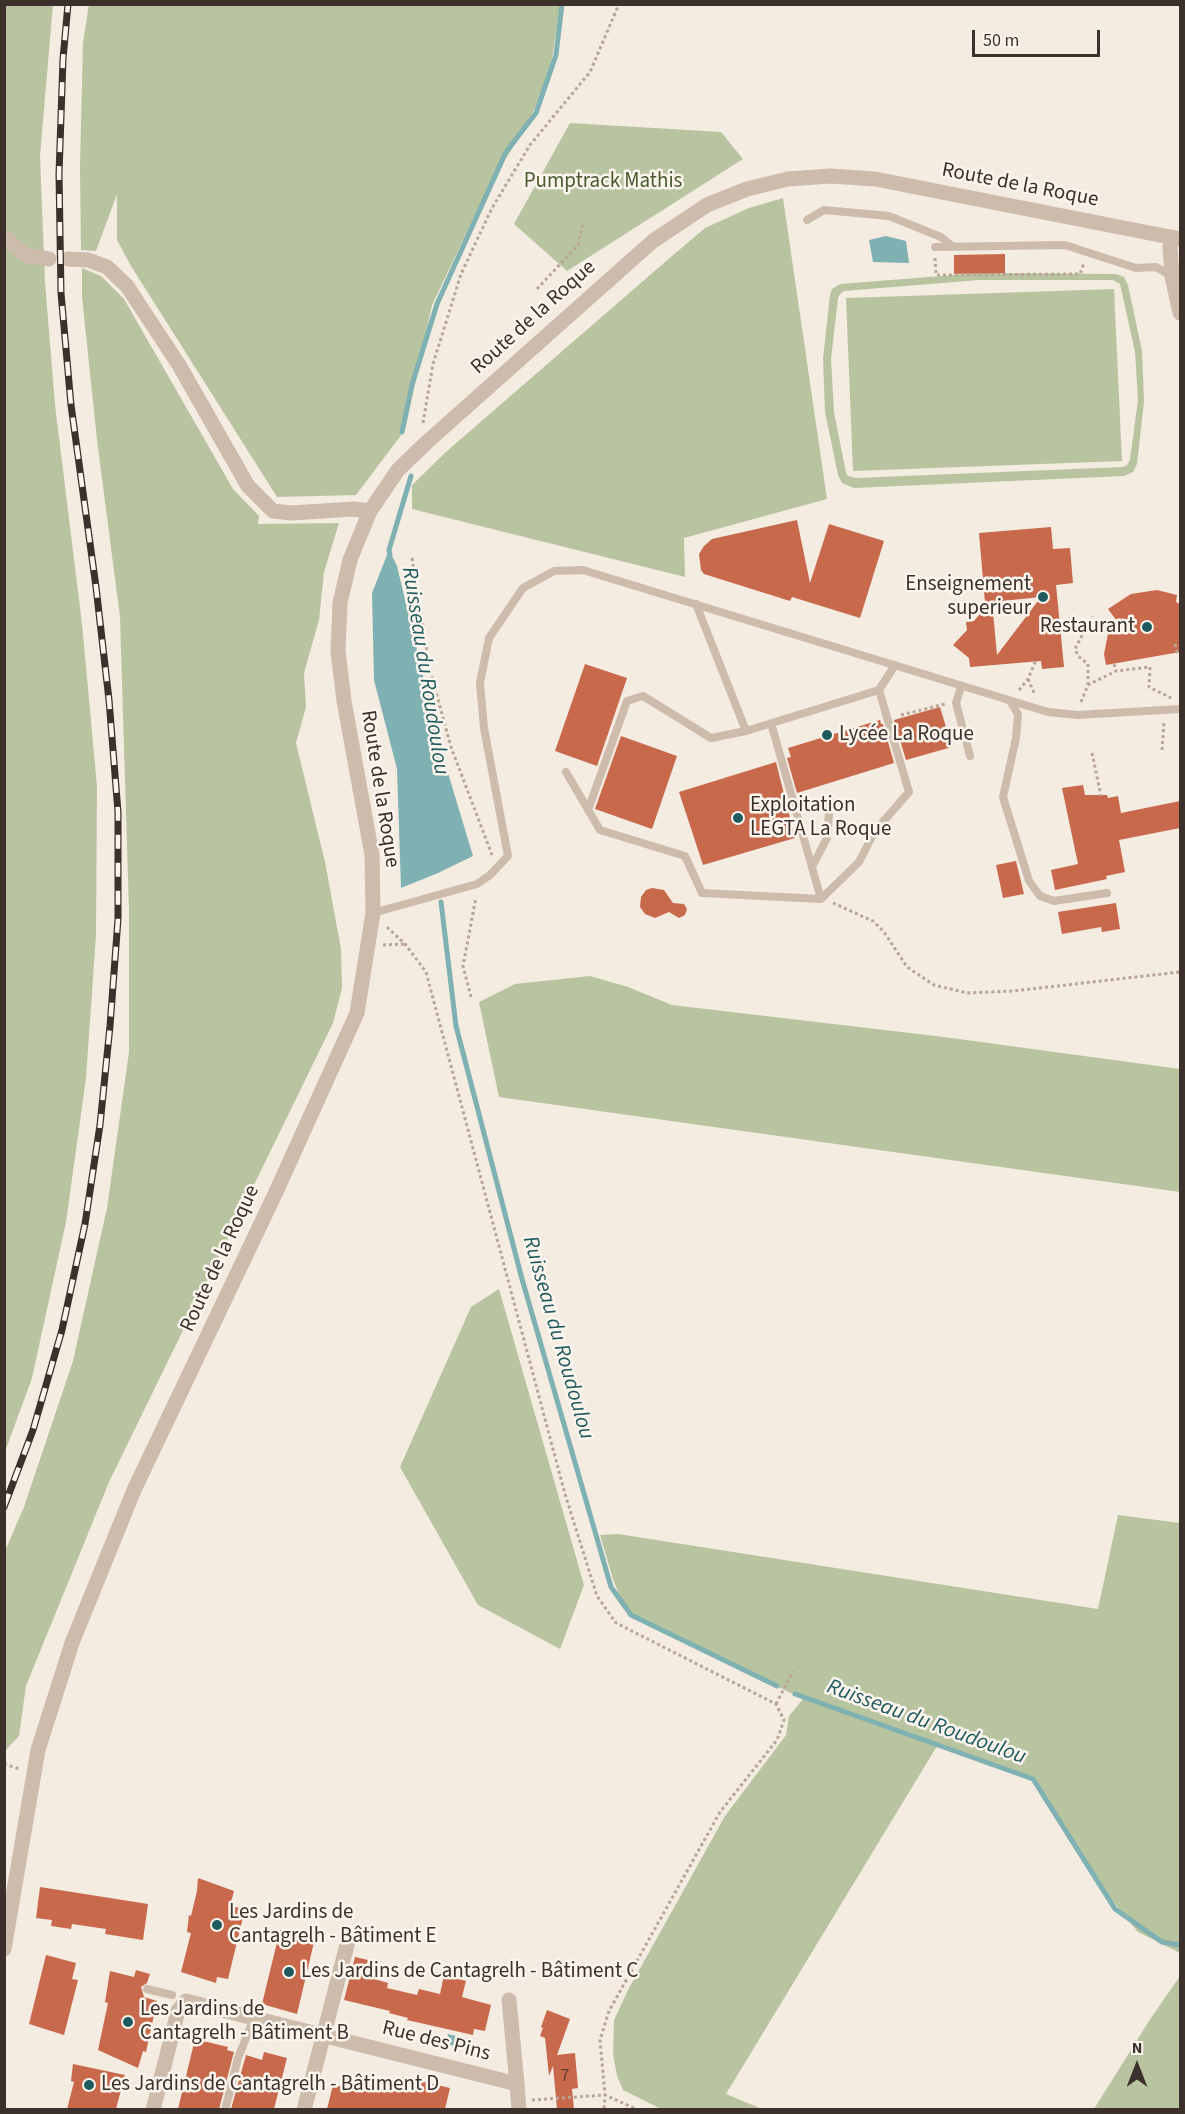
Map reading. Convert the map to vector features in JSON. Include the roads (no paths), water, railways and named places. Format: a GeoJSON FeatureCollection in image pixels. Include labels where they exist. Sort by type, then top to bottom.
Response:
{"type":"FeatureCollection","features":[{"type":"Feature","properties":{"kind":"street","name":"Route de la Roque"},"geometry":{"type":"LineString","coordinates":[[4,1949],[38,1750],[72,1643],[134,1490],[276,1192],[357,1013],[373,913],[372,855],[338,651],[340,603],[350,560],[370,511],[399,470],[427,442],[653,241],[706,205],[747,189],[788,179],[831,176],[875,179],[1176,238]]}},
{"type":"Feature","properties":{"kind":"street"},"geometry":{"type":"LineString","coordinates":[[4,237],[27,256],[49,259]]}},
{"type":"Feature","properties":{"kind":"street"},"geometry":{"type":"LineString","coordinates":[[1176,238],[1170,247],[1180,313]]}},
{"type":"Feature","properties":{"kind":"street"},"geometry":{"type":"LineString","coordinates":[[68,259],[88,260],[107,267],[127,286],[179,365],[248,486],[273,511],[292,513],[353,509],[370,511]]}},
{"type":"Feature","properties":{"kind":"street"},"geometry":{"type":"LineString","coordinates":[[304,2109],[347,1945]]}},
{"type":"Feature","properties":{"kind":"street"},"geometry":{"type":"LineString","coordinates":[[508,2000],[519,2105]]}},
{"type":"Feature","properties":{"kind":"street","name":"Rue des Pins"},"geometry":{"type":"LineString","coordinates":[[153,2109],[178,2012],[186,2001],[517,2085]]}},
{"type":"Feature","properties":{"kind":"lane"},"geometry":{"type":"LineString","coordinates":[[807,220],[824,210],[888,216],[942,237],[952,246]]}},
{"type":"Feature","properties":{"kind":"lane"},"geometry":{"type":"LineString","coordinates":[[935,248],[1065,245],[1136,268],[1156,267],[1176,278]]}},
{"type":"Feature","properties":{"kind":"lane"},"geometry":{"type":"LineString","coordinates":[[373,913],[477,884],[490,875],[508,856],[484,728],[480,683],[489,638],[523,588],[554,571],[583,570],[1048,712],[1078,715],[1179,709]]}},
{"type":"Feature","properties":{"kind":"lane"},"geometry":{"type":"LineString","coordinates":[[696,604],[746,731]]}},
{"type":"Feature","properties":{"kind":"lane"},"geometry":{"type":"LineString","coordinates":[[588,810],[627,701],[643,696],[711,738],[746,731],[879,690],[896,665]]}},
{"type":"Feature","properties":{"kind":"lane"},"geometry":{"type":"LineString","coordinates":[[961,687],[956,703],[970,756]]}},
{"type":"Feature","properties":{"kind":"lane"},"geometry":{"type":"LineString","coordinates":[[566,772],[600,830],[685,856],[702,893],[821,899],[859,862],[875,831],[909,792],[879,690]]}},
{"type":"Feature","properties":{"kind":"lane"},"geometry":{"type":"LineString","coordinates":[[1010,701],[1018,714],[1016,738],[1003,798],[1029,881],[1040,896],[1054,902],[1107,893]]}},
{"type":"Feature","properties":{"kind":"lane"},"geometry":{"type":"LineString","coordinates":[[771,723],[821,899]]}},
{"type":"Feature","properties":{"kind":"lane"},"geometry":{"type":"LineString","coordinates":[[812,867],[827,838],[830,800]]}},
{"type":"Feature","properties":{"kind":"lane"},"geometry":{"type":"LineString","coordinates":[[147,1989],[171,1995]]}},
{"type":"Feature","properties":{"kind":"lane"},"geometry":{"type":"LineString","coordinates":[[225,2109],[238,2058],[254,2018]]}},
{"type":"Feature","properties":{"kind":"water"},"geometry":{"type":"Polygon","coordinates":[[[886,236],[906,241],[909,263],[873,262],[869,240],[886,236]]]}},
{"type":"Feature","properties":{"kind":"water"},"geometry":{"type":"Polygon","coordinates":[[[389,550],[397,566],[439,743],[473,856],[401,888],[397,769],[374,680],[372,593],[389,550]]]}},
{"type":"Feature","properties":{"kind":"water"},"geometry":{"type":"Polygon","coordinates":[[[448,2034],[473,2040],[471,2050],[446,2044],[448,2034]]]}},
{"type":"Feature","properties":{"kind":"waterway","name":"Ruisseau du Roudoulou"},"geometry":{"type":"LineString","coordinates":[[402,432],[412,385],[437,304],[506,152],[536,113],[556,55],[562,4]]}},
{"type":"Feature","properties":{"kind":"waterway","name":"Ruisseau du Roudoulou"},"geometry":{"type":"LineString","coordinates":[[390,555],[389,550],[411,476]]}},
{"type":"Feature","properties":{"kind":"waterway","name":"Ruisseau du Roudoulou"},"geometry":{"type":"LineString","coordinates":[[441,902],[456,1026],[522,1279],[611,1587],[631,1615],[777,1686]]}},
{"type":"Feature","properties":{"kind":"waterway","name":"Ruisseau du Roudoulou"},"geometry":{"type":"LineString","coordinates":[[795,1694],[1033,1779],[1115,1909],[1162,1942],[1180,1945]]}},
{"type":"Feature","properties":{"kind":"railway"},"geometry":{"type":"LineString","coordinates":[[4,1507],[33,1430],[62,1330],[85,1224],[100,1125],[118,919],[118,812],[109,700],[71,405],[61,293],[59,174],[63,59],[68,4]]}},
{"type":"Feature","properties":{"kind":"place","name":"Enseignement superieur"},"geometry":{"type":"Point","coordinates":[1043,597]}},
{"type":"Feature","properties":{"kind":"place","name":"Restaurant"},"geometry":{"type":"Point","coordinates":[1147,627]}},
{"type":"Feature","properties":{"kind":"place","name":"Lycée La Roque"},"geometry":{"type":"Point","coordinates":[827,735]}},
{"type":"Feature","properties":{"kind":"place","name":"Exploitation LEGTA La Roque"},"geometry":{"type":"Point","coordinates":[738,818]}},
{"type":"Feature","properties":{"kind":"place","name":"Les Jardins de Cantagrelh - Bâtiment E"},"geometry":{"type":"Point","coordinates":[217,1925]}},
{"type":"Feature","properties":{"kind":"place","name":"Les Jardins de Cantagrelh - Bâtiment C"},"geometry":{"type":"Point","coordinates":[289,1972]}},
{"type":"Feature","properties":{"kind":"place","name":"Les Jardins de Cantagrelh - Bâtiment B"},"geometry":{"type":"Point","coordinates":[128,2022]}},
{"type":"Feature","properties":{"kind":"place","name":"Les Jardins de Cantagrelh - Bâtiment D"},"geometry":{"type":"Point","coordinates":[89,2085]}},
{"type":"Feature","properties":{"kind":"park label","name":"Pumptrack Mathis"},"geometry":{"type":"Point","coordinates":[603,182]}}]}
